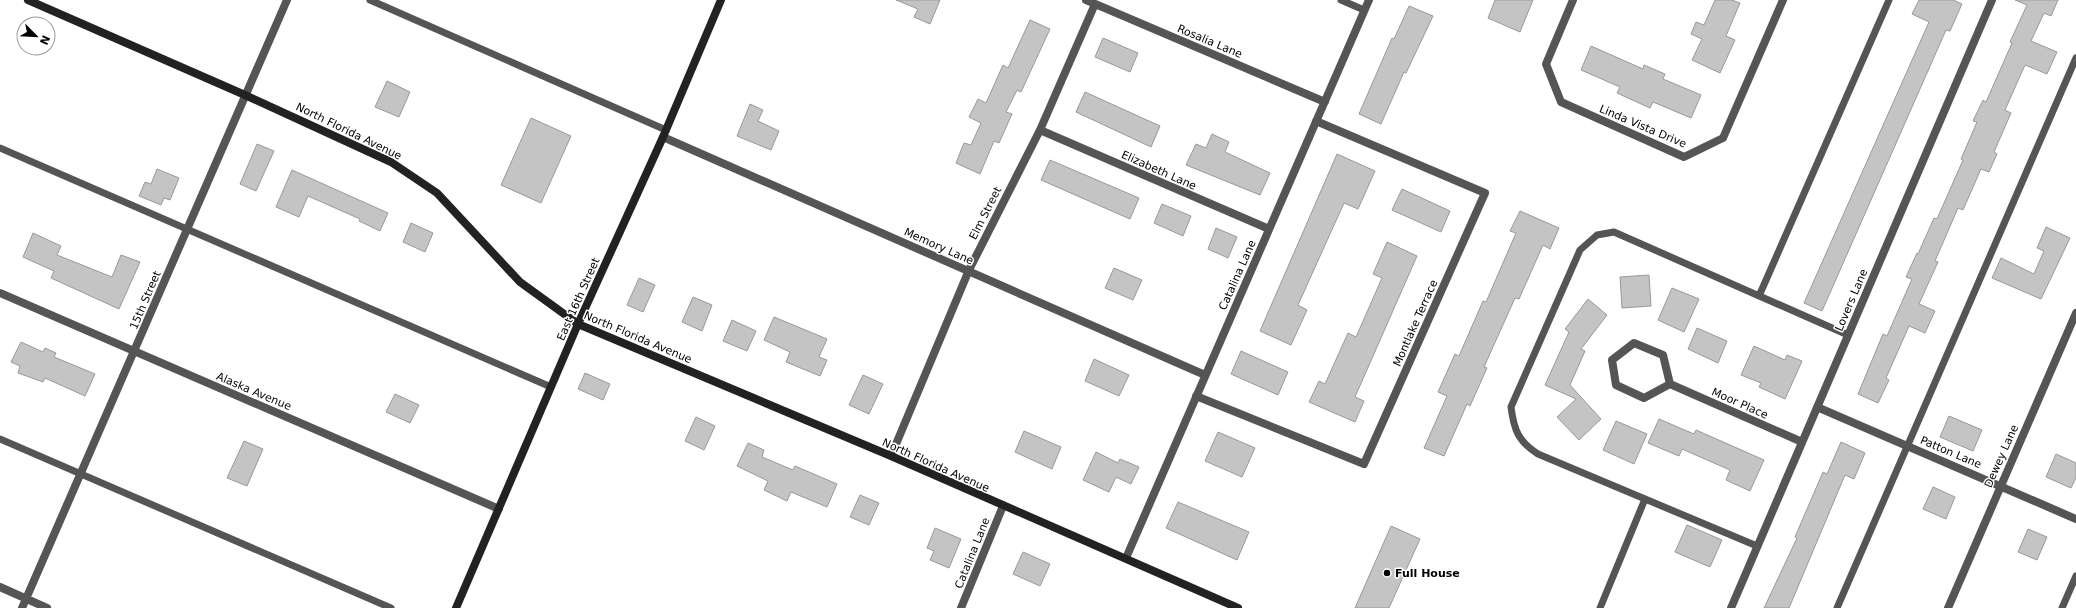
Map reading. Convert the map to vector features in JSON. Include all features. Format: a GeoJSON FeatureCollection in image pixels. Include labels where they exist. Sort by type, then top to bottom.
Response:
{"type":"FeatureCollection","features":[{"type":"Feature","properties":{"kind":"main road","name":"North Florida Avenue"},"geometry":{"type":"LineString","coordinates":[[28,0],[245,95],[391,162],[437,193],[520,282],[578,324],[891,456],[1238,608]]}},
{"type":"Feature","properties":{"kind":"main road","name":"East 16th Street"},"geometry":{"type":"LineString","coordinates":[[456,608],[578,324],[665,134],[719,1]]}},
{"type":"Feature","properties":{"kind":"street","name":"15th Street"},"geometry":{"type":"LineString","coordinates":[[22,608],[135,352],[286,0]]}},
{"type":"Feature","properties":{"kind":"street","name":"Rosalia Lane"},"geometry":{"type":"LineString","coordinates":[[1086,0],[1325,102]]}},
{"type":"Feature","properties":{"kind":"street","name":"Catalina Lane"},"geometry":{"type":"LineString","coordinates":[[1126,558],[1369,0]]}},
{"type":"Feature","properties":{"kind":"street","name":"Linda Vista Drive"},"geometry":{"type":"LineString","coordinates":[[1574,0],[1546,64],[1561,102],[1684,157],[1723,138],[1783,0]]}},
{"type":"Feature","properties":{"kind":"street","name":"Lovers Lane"},"geometry":{"type":"LineString","coordinates":[[1730,608],[1992,0]]}},
{"type":"Feature","properties":{"kind":"street","name":"Elm Street"},"geometry":{"type":"LineString","coordinates":[[891,456],[969,270],[1040,130],[1095,4]]}},
{"type":"Feature","properties":{"kind":"street","name":"Montlake Terrace"},"geometry":{"type":"LineString","coordinates":[[1196,396],[1364,464],[1485,193],[1316,121]]}},
{"type":"Feature","properties":{"kind":"street","name":"Elizabeth Lane"},"geometry":{"type":"LineString","coordinates":[[1040,130],[1269,230]]}},
{"type":"Feature","properties":{"kind":"street","name":"Memory Lane"},"geometry":{"type":"LineString","coordinates":[[665,134],[1205,375]]}},
{"type":"Feature","properties":{"kind":"street","name":"Alaska Avenue"},"geometry":{"type":"LineString","coordinates":[[0,293],[499,509]]}},
{"type":"Feature","properties":{"kind":"street","name":"Dewey Lane"},"geometry":{"type":"LineString","coordinates":[[1948,608],[2076,313]]}},
{"type":"Feature","properties":{"kind":"street"},"geometry":{"type":"LineString","coordinates":[[1634,343],[1663,355],[1670,384],[1644,398],[1616,386],[1612,360],[1634,343]]}},
{"type":"Feature","properties":{"kind":"street","name":"Moor Place"},"geometry":{"type":"LineString","coordinates":[[1670,384],[1802,442]]}},
{"type":"Feature","properties":{"kind":"street","name":"Patton Lane"},"geometry":{"type":"LineString","coordinates":[[1817,406],[2076,519]]}},
{"type":"Feature","properties":{"kind":"street","name":"Catalina Lane"},"geometry":{"type":"LineString","coordinates":[[961,608],[1003,506]]}},
{"type":"Feature","properties":{"kind":"street"},"geometry":{"type":"LineString","coordinates":[[0,587],[47,608]]}},
{"type":"Feature","properties":{"kind":"lane"},"geometry":{"type":"LineString","coordinates":[[370,0],[665,134]]}},
{"type":"Feature","properties":{"kind":"lane"},"geometry":{"type":"LineString","coordinates":[[1341,0],[1364,10]]}},
{"type":"Feature","properties":{"kind":"lane"},"geometry":{"type":"LineString","coordinates":[[1759,296],[1889,0]]}},
{"type":"Feature","properties":{"kind":"lane"},"geometry":{"type":"LineString","coordinates":[[1837,608],[2076,58]]}},
{"type":"Feature","properties":{"kind":"lane"},"geometry":{"type":"LineString","coordinates":[[0,148],[551,387]]}},
{"type":"Feature","properties":{"kind":"lane"},"geometry":{"type":"LineString","coordinates":[[1757,546],[1538,454],[1525,446],[1514,427],[1511,407],[1580,250],[1597,235],[1614,232],[1848,335]]}},
{"type":"Feature","properties":{"kind":"lane"},"geometry":{"type":"LineString","coordinates":[[0,439],[391,608]]}},
{"type":"Feature","properties":{"kind":"lane"},"geometry":{"type":"LineString","coordinates":[[1600,608],[1645,499]]}},
{"type":"Feature","properties":{"kind":"lane"},"geometry":{"type":"LineString","coordinates":[[2062,608],[2076,576]]}},
{"type":"Feature","properties":{"kind":"building"},"geometry":{"type":"Polygon","coordinates":[[[896,0],[940,0],[930,24],[914,17],[918,9],[896,0]]]}},
{"type":"Feature","properties":{"kind":"building"},"geometry":{"type":"Polygon","coordinates":[[[1495,0],[1533,0],[1520,32],[1488,18],[1495,0]]]}},
{"type":"Feature","properties":{"kind":"building"},"geometry":{"type":"Polygon","coordinates":[[[1715,0],[1732,0],[1740,3],[1726,36],[1735,40],[1720,73],[1692,60],[1702,39],[1691,34],[1696,22],[1704,25],[1715,0]]]}},
{"type":"Feature","properties":{"kind":"building"},"geometry":{"type":"Polygon","coordinates":[[[1919,0],[1953,0],[1962,4],[1950,31],[1946,30],[1822,311],[1804,303],[1929,22],[1912,14],[1919,0]]]}},
{"type":"Feature","properties":{"kind":"building"},"geometry":{"type":"Polygon","coordinates":[[[2015,0],[2058,0],[2051,16],[2044,13],[2031,41],[2057,52],[2047,74],[2025,65],[2005,110],[2011,113],[1994,152],[1997,154],[1989,172],[1981,169],[1963,210],[1958,208],[1935,261],[1938,262],[1919,304],[1935,311],[1925,333],[1909,326],[1886,378],[1889,380],[1878,403],[1858,394],[1883,334],[1887,336],[1912,279],[1906,277],[1934,218],[1937,219],[1963,160],[1961,159],[1977,122],[1973,121],[1983,100],[1986,102],[2012,43],[2010,42],[2027,5],[2015,0]]]}},
{"type":"Feature","properties":{"kind":"building"},"geometry":{"type":"Polygon","coordinates":[[[1409,6],[1433,16],[1406,73],[1404,72],[1381,124],[1359,114],[1392,38],[1394,39],[1409,6]]]}},
{"type":"Feature","properties":{"kind":"building"},"geometry":{"type":"Polygon","coordinates":[[[1030,20],[1050,29],[1021,92],[1017,90],[1006,112],[1012,114],[999,143],[994,141],[980,174],[956,163],[964,143],[971,145],[981,123],[969,117],[978,99],[986,103],[1003,65],[1008,68],[1030,20]]]}},
{"type":"Feature","properties":{"kind":"building"},"geometry":{"type":"Polygon","coordinates":[[[1103,38],[1138,53],[1130,72],[1095,57],[1103,38]]]}},
{"type":"Feature","properties":{"kind":"building"},"geometry":{"type":"Polygon","coordinates":[[[1591,46],[1643,69],[1644,65],[1665,74],[1663,79],[1701,95],[1691,118],[1653,102],[1650,108],[1617,93],[1620,87],[1581,70],[1591,46]]]}},
{"type":"Feature","properties":{"kind":"building"},"geometry":{"type":"Polygon","coordinates":[[[387,81],[410,92],[399,117],[375,107],[387,81]]]}},
{"type":"Feature","properties":{"kind":"building"},"geometry":{"type":"Polygon","coordinates":[[[1085,92],[1160,126],[1151,147],[1076,112],[1085,92]]]}},
{"type":"Feature","properties":{"kind":"building"},"geometry":{"type":"Polygon","coordinates":[[[750,104],[763,110],[758,121],[779,131],[771,150],[737,136],[750,104]]]}},
{"type":"Feature","properties":{"kind":"building"},"geometry":{"type":"Polygon","coordinates":[[[531,118],[571,136],[541,203],[501,185],[531,118]]]}},
{"type":"Feature","properties":{"kind":"building"},"geometry":{"type":"Polygon","coordinates":[[[1212,134],[1229,142],[1225,152],[1270,173],[1260,195],[1186,165],[1196,144],[1206,148],[1212,134]]]}},
{"type":"Feature","properties":{"kind":"building"},"geometry":{"type":"Polygon","coordinates":[[[257,144],[274,151],[256,191],[240,184],[257,144]]]}},
{"type":"Feature","properties":{"kind":"building"},"geometry":{"type":"Polygon","coordinates":[[[1337,154],[1375,171],[1358,209],[1344,203],[1298,305],[1307,310],[1291,345],[1260,331],[1337,154]]]}},
{"type":"Feature","properties":{"kind":"building"},"geometry":{"type":"Polygon","coordinates":[[[1050,160],[1139,198],[1130,219],[1041,180],[1050,160]]]}},
{"type":"Feature","properties":{"kind":"building"},"geometry":{"type":"Polygon","coordinates":[[[157,169],[179,178],[170,200],[164,198],[161,205],[139,196],[145,182],[151,184],[157,169]]]}},
{"type":"Feature","properties":{"kind":"building"},"geometry":{"type":"Polygon","coordinates":[[[292,170],[388,213],[380,231],[359,221],[360,219],[308,196],[299,217],[276,207],[292,170]]]}},
{"type":"Feature","properties":{"kind":"building"},"geometry":{"type":"Polygon","coordinates":[[[1402,189],[1450,211],[1441,232],[1392,210],[1402,189]]]}},
{"type":"Feature","properties":{"kind":"building"},"geometry":{"type":"Polygon","coordinates":[[[1162,204],[1191,216],[1183,236],[1154,223],[1162,204]]]}},
{"type":"Feature","properties":{"kind":"building"},"geometry":{"type":"Polygon","coordinates":[[[1520,211],[1559,228],[1550,249],[1543,245],[1519,299],[1515,298],[1484,367],[1487,368],[1470,406],[1467,404],[1444,456],[1424,448],[1447,396],[1438,392],[1455,354],[1459,356],[1483,301],[1486,302],[1516,233],[1510,231],[1520,211]]]}},
{"type":"Feature","properties":{"kind":"building"},"geometry":{"type":"Polygon","coordinates":[[[411,223],[433,233],[425,252],[403,242],[411,223]]]}},
{"type":"Feature","properties":{"kind":"building"},"geometry":{"type":"Polygon","coordinates":[[[2046,227],[2070,238],[2041,299],[1992,278],[2001,258],[2034,274],[2044,251],[2037,248],[2046,227]]]}},
{"type":"Feature","properties":{"kind":"building"},"geometry":{"type":"Polygon","coordinates":[[[1216,228],[1237,237],[1228,258],[1208,249],[1216,228]]]}},
{"type":"Feature","properties":{"kind":"building"},"geometry":{"type":"Polygon","coordinates":[[[33,233],[61,246],[57,255],[112,277],[121,255],[140,262],[119,309],[51,278],[54,271],[23,257],[33,233]]]}},
{"type":"Feature","properties":{"kind":"building"},"geometry":{"type":"Polygon","coordinates":[[[1387,242],[1417,256],[1355,397],[1364,401],[1355,422],[1309,402],[1319,381],[1325,384],[1348,333],[1356,337],[1382,278],[1373,274],[1387,242]]]}},
{"type":"Feature","properties":{"kind":"building"},"geometry":{"type":"Polygon","coordinates":[[[1114,268],[1142,280],[1133,300],[1105,288],[1114,268]]]}},
{"type":"Feature","properties":{"kind":"building"},"geometry":{"type":"Polygon","coordinates":[[[1649,275],[1651,306],[1622,308],[1620,277],[1649,275]]]}},
{"type":"Feature","properties":{"kind":"building"},"geometry":{"type":"Polygon","coordinates":[[[639,278],[655,285],[643,312],[627,305],[639,278]]]}},
{"type":"Feature","properties":{"kind":"building"},"geometry":{"type":"Polygon","coordinates":[[[1672,288],[1699,299],[1684,332],[1658,320],[1672,288]]]}},
{"type":"Feature","properties":{"kind":"building"},"geometry":{"type":"Polygon","coordinates":[[[693,297],[712,305],[702,331],[682,322],[693,297]]]}},
{"type":"Feature","properties":{"kind":"building"},"geometry":{"type":"Polygon","coordinates":[[[1588,299],[1607,315],[1581,349],[1585,351],[1570,385],[1601,419],[1579,440],[1557,417],[1576,399],[1545,385],[1569,332],[1565,329],[1588,299]]]}},
{"type":"Feature","properties":{"kind":"building"},"geometry":{"type":"Polygon","coordinates":[[[774,317],[827,339],[819,357],[827,360],[820,376],[786,362],[790,352],[764,340],[774,317]]]}},
{"type":"Feature","properties":{"kind":"building"},"geometry":{"type":"Polygon","coordinates":[[[732,320],[756,331],[747,351],[723,341],[732,320]]]}},
{"type":"Feature","properties":{"kind":"building"},"geometry":{"type":"Polygon","coordinates":[[[1697,328],[1727,341],[1718,363],[1688,349],[1697,328]]]}},
{"type":"Feature","properties":{"kind":"building"},"geometry":{"type":"Polygon","coordinates":[[[21,342],[43,352],[45,348],[56,353],[54,357],[95,374],[85,396],[45,378],[43,382],[18,373],[20,366],[11,362],[21,342]]]}},
{"type":"Feature","properties":{"kind":"building"},"geometry":{"type":"Polygon","coordinates":[[[1754,346],[1785,360],[1787,355],[1802,361],[1785,399],[1759,387],[1761,383],[1741,375],[1754,346]]]}},
{"type":"Feature","properties":{"kind":"building"},"geometry":{"type":"Polygon","coordinates":[[[1241,351],[1288,372],[1278,395],[1231,374],[1241,351]]]}},
{"type":"Feature","properties":{"kind":"building"},"geometry":{"type":"Polygon","coordinates":[[[1094,359],[1129,375],[1119,396],[1085,381],[1094,359]]]}},
{"type":"Feature","properties":{"kind":"building"},"geometry":{"type":"Polygon","coordinates":[[[585,373],[610,384],[603,400],[578,389],[585,373]]]}},
{"type":"Feature","properties":{"kind":"building"},"geometry":{"type":"Polygon","coordinates":[[[863,375],[883,384],[869,414],[849,405],[863,375]]]}},
{"type":"Feature","properties":{"kind":"building"},"geometry":{"type":"Polygon","coordinates":[[[395,394],[419,405],[410,423],[386,412],[395,394]]]}},
{"type":"Feature","properties":{"kind":"building"},"geometry":{"type":"Polygon","coordinates":[[[1949,416],[1982,430],[1973,451],[1940,437],[1949,416]]]}},
{"type":"Feature","properties":{"kind":"building"},"geometry":{"type":"Polygon","coordinates":[[[696,417],[715,426],[704,450],[685,441],[696,417]]]}},
{"type":"Feature","properties":{"kind":"building"},"geometry":{"type":"Polygon","coordinates":[[[1659,419],[1694,434],[1696,430],[1764,460],[1750,491],[1726,480],[1730,470],[1682,449],[1679,456],[1648,443],[1659,419]]]}},
{"type":"Feature","properties":{"kind":"building"},"geometry":{"type":"Polygon","coordinates":[[[1616,421],[1647,434],[1634,464],[1603,450],[1616,421]]]}},
{"type":"Feature","properties":{"kind":"building"},"geometry":{"type":"Polygon","coordinates":[[[1024,431],[1061,447],[1052,469],[1015,452],[1024,431]]]}},
{"type":"Feature","properties":{"kind":"building"},"geometry":{"type":"Polygon","coordinates":[[[1218,432],[1255,448],[1242,477],[1205,461],[1218,432]]]}},
{"type":"Feature","properties":{"kind":"building"},"geometry":{"type":"Polygon","coordinates":[[[244,441],[263,449],[247,486],[227,478],[244,441]]]}},
{"type":"Feature","properties":{"kind":"building"},"geometry":{"type":"Polygon","coordinates":[[[1841,442],[1865,453],[1854,479],[1845,475],[1789,608],[1764,608],[1797,538],[1795,537],[1823,472],[1827,474],[1841,442]]]}},
{"type":"Feature","properties":{"kind":"building"},"geometry":{"type":"Polygon","coordinates":[[[748,443],[764,450],[762,457],[793,470],[795,466],[837,484],[827,507],[791,492],[787,501],[764,490],[768,481],[737,466],[748,443]]]}},
{"type":"Feature","properties":{"kind":"building"},"geometry":{"type":"Polygon","coordinates":[[[1096,452],[1118,463],[1120,459],[1139,467],[1131,484],[1116,477],[1109,492],[1083,480],[1096,452]]]}},
{"type":"Feature","properties":{"kind":"building"},"geometry":{"type":"Polygon","coordinates":[[[2056,454],[2076,463],[2076,478],[2071,488],[2046,477],[2056,454]]]}},
{"type":"Feature","properties":{"kind":"building"},"geometry":{"type":"Polygon","coordinates":[[[1933,487],[1955,497],[1946,519],[1923,509],[1933,487]]]}},
{"type":"Feature","properties":{"kind":"building"},"geometry":{"type":"Polygon","coordinates":[[[860,495],[879,503],[869,525],[850,517],[860,495]]]}},
{"type":"Feature","properties":{"kind":"building"},"geometry":{"type":"Polygon","coordinates":[[[1178,502],[1249,532],[1237,560],[1166,528],[1178,502]]]}},
{"type":"Feature","properties":{"kind":"building"},"geometry":{"type":"Polygon","coordinates":[[[1687,525],[1722,540],[1710,567],[1675,552],[1687,525]]]}},
{"type":"Feature","properties":{"kind":"building","name":"Full House"},"geometry":{"type":"Polygon","coordinates":[[[1391,526],[1420,539],[1389,608],[1355,608],[1391,526]]]}},
{"type":"Feature","properties":{"kind":"building"},"geometry":{"type":"Polygon","coordinates":[[[935,528],[961,539],[949,568],[930,560],[934,551],[927,548],[935,528]]]}},
{"type":"Feature","properties":{"kind":"building"},"geometry":{"type":"Polygon","coordinates":[[[2028,529],[2047,537],[2037,560],[2018,552],[2028,529]]]}},
{"type":"Feature","properties":{"kind":"building"},"geometry":{"type":"Polygon","coordinates":[[[1023,552],[1050,564],[1040,586],[1013,574],[1023,552]]]}},
{"type":"Feature","properties":{"kind":"place","name":"Full House"},"geometry":{"type":"Point","coordinates":[1387,573]}}]}
